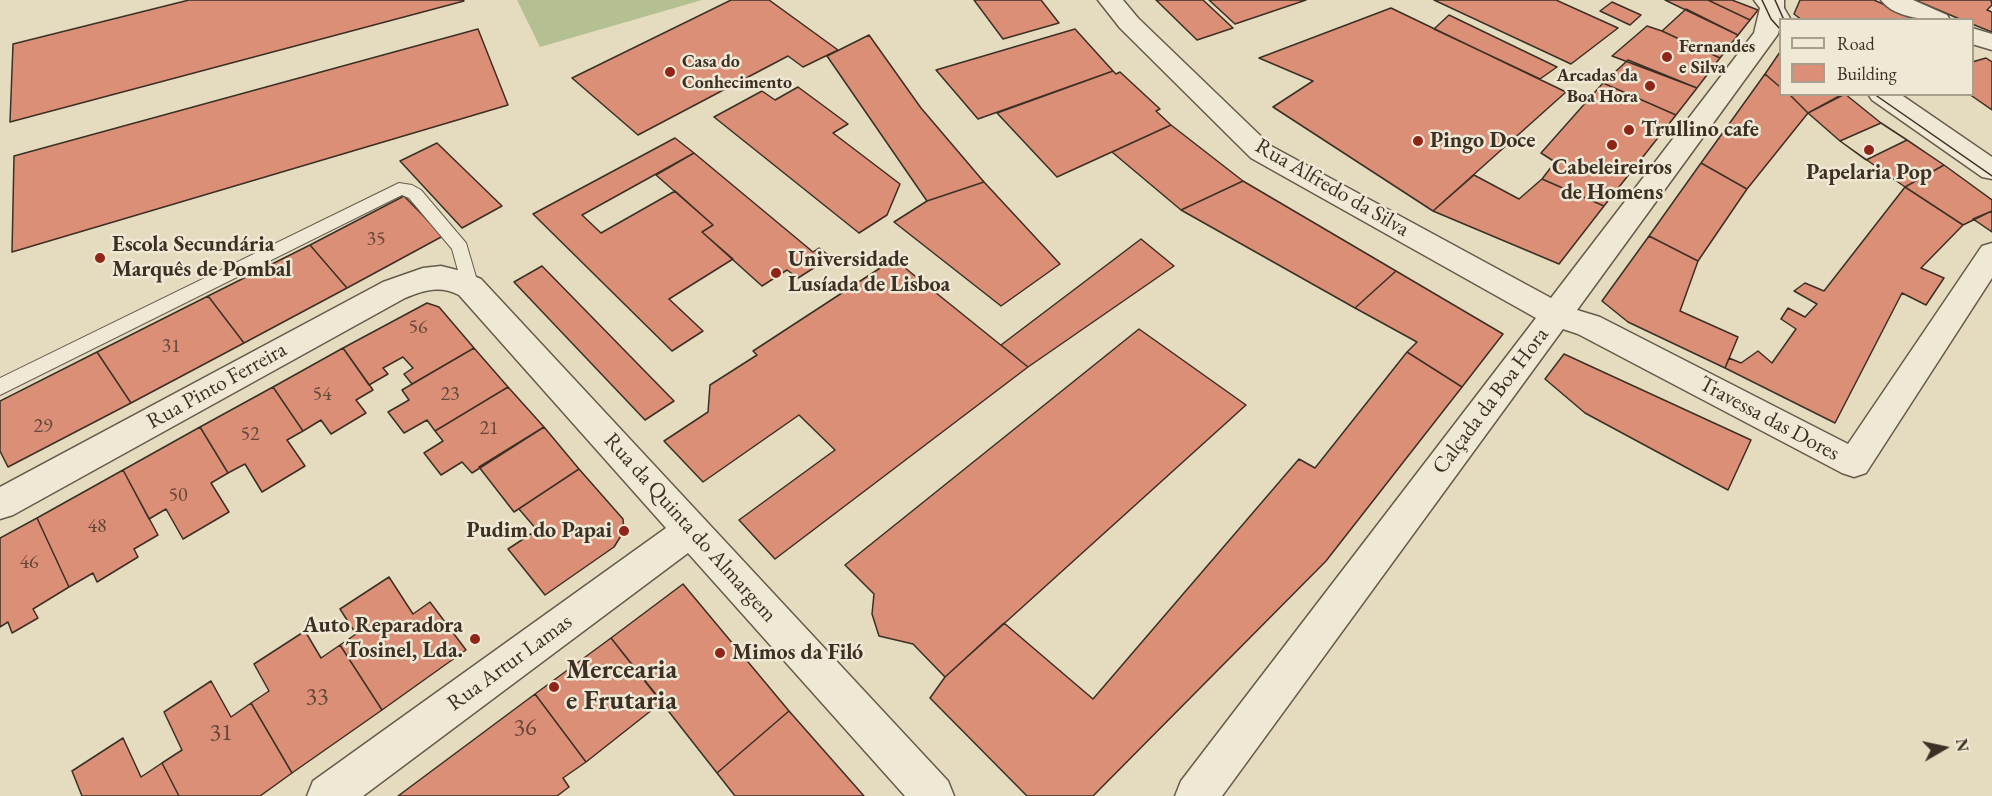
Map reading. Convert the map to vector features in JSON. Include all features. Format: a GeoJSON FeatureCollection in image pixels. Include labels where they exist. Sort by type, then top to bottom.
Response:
{"type":"FeatureCollection","features":[{"type":"Feature","properties":{"kind":"street","name":"Rua Alfredo da Silva"},"geometry":{"type":"LineString","coordinates":[[1110,0],[1129,23],[1261,152],[1556,315]]}},
{"type":"Feature","properties":{"kind":"street"},"geometry":{"type":"LineString","coordinates":[[1893,0],[1934,18]]}},
{"type":"Feature","properties":{"kind":"street","name":"Calçada da Boa Hora"},"geometry":{"type":"LineString","coordinates":[[1196,796],[1766,34],[1773,7]]}},
{"type":"Feature","properties":{"kind":"street"},"geometry":{"type":"LineString","coordinates":[[1974,36],[1992,44]]}},
{"type":"Feature","properties":{"kind":"street"},"geometry":{"type":"LineString","coordinates":[[1974,50],[1992,44]]}},
{"type":"Feature","properties":{"kind":"street"},"geometry":{"type":"LineString","coordinates":[[1884,96],[1992,170]]}},
{"type":"Feature","properties":{"kind":"street","name":"Travessa das Dores"},"geometry":{"type":"LineString","coordinates":[[1556,315],[1589,325],[1854,463],[1992,254]]}},
{"type":"Feature","properties":{"kind":"street","name":"Rua da Quinta do Almargem"},"geometry":{"type":"LineString","coordinates":[[437,276],[457,279],[470,287],[933,796]]}},
{"type":"Feature","properties":{"kind":"street","name":"Rua Pinto Ferreira"},"geometry":{"type":"LineString","coordinates":[[0,504],[394,290],[437,276]]}},
{"type":"Feature","properties":{"kind":"street","name":"Rua Artur Lamas"},"geometry":{"type":"LineString","coordinates":[[328,796],[691,530]]}},
{"type":"Feature","properties":{"kind":"lane"},"geometry":{"type":"LineString","coordinates":[[0,387],[399,189],[406,189],[415,194],[460,248],[470,287]]}},
{"type":"Feature","properties":{"kind":"green space"},"geometry":{"type":"Polygon","coordinates":[[[517,0],[702,0],[540,47],[517,0]]]}},
{"type":"Feature","properties":{"kind":"building"},"geometry":{"type":"Polygon","coordinates":[[[189,0],[464,1],[10,122],[13,44],[189,0]]]}},
{"type":"Feature","properties":{"kind":"building","name":"Casa do Conhecimento"},"geometry":{"type":"Polygon","coordinates":[[[731,0],[769,0],[838,50],[803,67],[788,56],[638,135],[572,78],[731,0]]]}},
{"type":"Feature","properties":{"kind":"building"},"geometry":{"type":"Polygon","coordinates":[[[974,0],[1041,0],[1059,23],[1003,39],[974,0]]]}},
{"type":"Feature","properties":{"kind":"building"},"geometry":{"type":"Polygon","coordinates":[[[1156,0],[1203,0],[1233,28],[1197,40],[1156,0]]]}},
{"type":"Feature","properties":{"kind":"building"},"geometry":{"type":"Polygon","coordinates":[[[1209,0],[1306,0],[1235,24],[1209,0]]]}},
{"type":"Feature","properties":{"kind":"building"},"geometry":{"type":"Polygon","coordinates":[[[1434,0],[1556,0],[1618,28],[1571,64],[1434,0]]]}},
{"type":"Feature","properties":{"kind":"building"},"geometry":{"type":"Polygon","coordinates":[[[1665,0],[1708,0],[1750,20],[1738,35],[1665,0]]]}},
{"type":"Feature","properties":{"kind":"building"},"geometry":{"type":"Polygon","coordinates":[[[1708,0],[1732,0],[1758,10],[1750,20],[1708,0]]]}},
{"type":"Feature","properties":{"kind":"building"},"geometry":{"type":"Polygon","coordinates":[[[1800,0],[1874,0],[1914,18],[1799,18],[1794,14],[1800,0]]]}},
{"type":"Feature","properties":{"kind":"building"},"geometry":{"type":"Polygon","coordinates":[[[1915,0],[1991,0],[1992,5],[1987,10],[1992,12],[1992,32],[1974,25],[1974,18],[1957,18],[1915,0]]]}},
{"type":"Feature","properties":{"kind":"building"},"geometry":{"type":"Polygon","coordinates":[[[1612,2],[1641,15],[1630,25],[1600,11],[1612,2]]]}},
{"type":"Feature","properties":{"kind":"building","name":"Pingo Doce"},"geometry":{"type":"Polygon","coordinates":[[[1391,8],[1566,92],[1433,211],[1273,107],[1313,81],[1259,58],[1391,8]]]}},
{"type":"Feature","properties":{"kind":"building"},"geometry":{"type":"Polygon","coordinates":[[[1686,9],[1738,35],[1720,58],[1662,31],[1686,9]]]}},
{"type":"Feature","properties":{"kind":"building"},"geometry":{"type":"Polygon","coordinates":[[[1449,15],[1557,67],[1540,79],[1434,29],[1449,15]]]}},
{"type":"Feature","properties":{"kind":"building","name":"Fernandes e Silva"},"geometry":{"type":"Polygon","coordinates":[[[1647,26],[1720,58],[1697,88],[1612,56],[1647,26]]]}},
{"type":"Feature","properties":{"kind":"building"},"geometry":{"type":"Polygon","coordinates":[[[478,29],[508,105],[12,252],[14,156],[478,29]]]}},
{"type":"Feature","properties":{"kind":"building"},"geometry":{"type":"Polygon","coordinates":[[[1075,29],[1113,71],[978,119],[936,70],[1075,29]]]}},
{"type":"Feature","properties":{"kind":"building"},"geometry":{"type":"Polygon","coordinates":[[[869,35],[921,108],[984,182],[927,201],[827,56],[869,35]]]}},
{"type":"Feature","properties":{"kind":"building"},"geometry":{"type":"Polygon","coordinates":[[[1779,53],[1779,86],[1765,74],[1779,53]]]}},
{"type":"Feature","properties":{"kind":"building"},"geometry":{"type":"Polygon","coordinates":[[[1986,58],[1992,62],[1992,110],[1972,96],[1974,96],[1974,61],[1986,58]]]}},
{"type":"Feature","properties":{"kind":"building","name":"Arcadas da Boa Hora"},"geometry":{"type":"Polygon","coordinates":[[[1628,60],[1697,88],[1676,115],[1603,83],[1628,60]]]}},
{"type":"Feature","properties":{"kind":"building"},"geometry":{"type":"Polygon","coordinates":[[[1113,71],[1116,74],[1120,72],[1160,109],[1156,111],[1171,125],[1057,177],[997,113],[1113,71]]]}},
{"type":"Feature","properties":{"kind":"building"},"geometry":{"type":"Polygon","coordinates":[[[1765,74],[1779,86],[1779,96],[1791,96],[1808,113],[1747,189],[1701,163],[1765,74]]]}},
{"type":"Feature","properties":{"kind":"building"},"geometry":{"type":"Polygon","coordinates":[[[1603,83],[1676,115],[1604,206],[1542,179],[1555,162],[1541,153],[1603,83]]]}},
{"type":"Feature","properties":{"kind":"building"},"geometry":{"type":"Polygon","coordinates":[[[798,87],[848,124],[833,133],[900,184],[887,215],[859,233],[714,117],[762,91],[775,100],[798,87]]]}},
{"type":"Feature","properties":{"kind":"building"},"geometry":{"type":"Polygon","coordinates":[[[1791,96],[1839,96],[1808,113],[1791,96]]]}},
{"type":"Feature","properties":{"kind":"building"},"geometry":{"type":"Polygon","coordinates":[[[1841,96],[1847,96],[1881,123],[1840,141],[1808,113],[1841,96]]]}},
{"type":"Feature","properties":{"kind":"building"},"geometry":{"type":"Polygon","coordinates":[[[1881,123],[1944,165],[1905,187],[1840,141],[1881,123]]]}},
{"type":"Feature","properties":{"kind":"building","name":"Papelaria Pop"},"geometry":{"type":"Polygon","coordinates":[[[1881,123],[1907,140],[1866,160],[1840,141],[1881,123]]]}},
{"type":"Feature","properties":{"kind":"building"},"geometry":{"type":"Polygon","coordinates":[[[1171,125],[1243,181],[1181,210],[1112,152],[1171,125]]]}},
{"type":"Feature","properties":{"kind":"building"},"geometry":{"type":"Polygon","coordinates":[[[675,138],[694,153],[582,215],[601,233],[675,191],[713,225],[702,232],[733,259],[669,299],[703,331],[672,351],[533,214],[675,138]]]}},
{"type":"Feature","properties":{"kind":"building"},"geometry":{"type":"Polygon","coordinates":[[[437,143],[502,206],[462,228],[400,161],[437,143]]]}},
{"type":"Feature","properties":{"kind":"building"},"geometry":{"type":"Polygon","coordinates":[[[694,153],[813,252],[819,248],[831,257],[798,278],[787,270],[762,286],[702,232],[713,225],[656,175],[694,153]]]}},
{"type":"Feature","properties":{"kind":"building"},"geometry":{"type":"Polygon","coordinates":[[[1701,163],[1747,189],[1698,261],[1649,236],[1701,163]]]}},
{"type":"Feature","properties":{"kind":"building"},"geometry":{"type":"Polygon","coordinates":[[[1944,165],[1992,200],[1992,211],[1963,225],[1905,187],[1944,165]]]}},
{"type":"Feature","properties":{"kind":"building"},"geometry":{"type":"Polygon","coordinates":[[[1474,175],[1519,199],[1542,179],[1604,206],[1559,264],[1433,211],[1474,175]]]}},
{"type":"Feature","properties":{"kind":"building"},"geometry":{"type":"Polygon","coordinates":[[[1243,181],[1396,271],[1355,308],[1181,210],[1243,181]]]}},
{"type":"Feature","properties":{"kind":"building"},"geometry":{"type":"Polygon","coordinates":[[[984,182],[1060,264],[1001,306],[894,222],[927,201],[984,182]]]}},
{"type":"Feature","properties":{"kind":"building"},"geometry":{"type":"Polygon","coordinates":[[[1905,187],[1963,225],[1921,268],[1944,278],[1926,305],[1902,293],[1835,423],[1725,368],[1729,358],[1741,363],[1758,351],[1772,363],[1796,329],[1781,319],[1788,308],[1805,317],[1817,304],[1794,291],[1805,283],[1824,291],[1905,187]]]}},
{"type":"Feature","properties":{"kind":"building"},"geometry":{"type":"Polygon","coordinates":[[[404,196],[443,236],[347,288],[310,245],[404,196]]]}},
{"type":"Feature","properties":{"kind":"building"},"geometry":{"type":"Polygon","coordinates":[[[1992,211],[1992,232],[1973,219],[1992,211]]]}},
{"type":"Feature","properties":{"kind":"building"},"geometry":{"type":"Polygon","coordinates":[[[1649,236],[1698,261],[1680,311],[1738,337],[1725,368],[1628,322],[1602,301],[1649,236]]]}},
{"type":"Feature","properties":{"kind":"building"},"geometry":{"type":"Polygon","coordinates":[[[1141,239],[1174,266],[1028,367],[1001,345],[1141,239]]]}},
{"type":"Feature","properties":{"kind":"building"},"geometry":{"type":"Polygon","coordinates":[[[310,245],[347,288],[244,343],[208,296],[310,245]]]}},
{"type":"Feature","properties":{"kind":"building"},"geometry":{"type":"Polygon","coordinates":[[[894,259],[1028,367],[775,559],[739,520],[835,450],[799,415],[703,482],[664,441],[708,412],[710,385],[757,355],[753,351],[894,259]]]}},
{"type":"Feature","properties":{"kind":"building"},"geometry":{"type":"Polygon","coordinates":[[[542,266],[674,401],[645,420],[514,282],[542,266]]]}},
{"type":"Feature","properties":{"kind":"building"},"geometry":{"type":"Polygon","coordinates":[[[1396,271],[1503,334],[1462,387],[1407,352],[1417,342],[1355,308],[1396,271]]]}},
{"type":"Feature","properties":{"kind":"building"},"geometry":{"type":"Polygon","coordinates":[[[208,296],[244,343],[131,403],[97,352],[208,296]]]}},
{"type":"Feature","properties":{"kind":"building"},"geometry":{"type":"Polygon","coordinates":[[[427,303],[439,307],[474,348],[412,384],[404,374],[413,368],[403,357],[383,368],[388,374],[369,385],[343,348],[427,303]]]}},
{"type":"Feature","properties":{"kind":"building"},"geometry":{"type":"Polygon","coordinates":[[[1139,329],[1246,405],[945,677],[913,644],[879,636],[872,614],[874,594],[845,565],[1139,329]]]}},
{"type":"Feature","properties":{"kind":"building"},"geometry":{"type":"Polygon","coordinates":[[[343,348],[373,390],[356,400],[366,413],[331,434],[321,420],[303,431],[273,387],[343,348]]]}},
{"type":"Feature","properties":{"kind":"building"},"geometry":{"type":"Polygon","coordinates":[[[474,348],[508,387],[435,431],[427,420],[404,433],[388,412],[409,400],[402,390],[474,348]]]}},
{"type":"Feature","properties":{"kind":"building"},"geometry":{"type":"Polygon","coordinates":[[[97,352],[131,403],[8,467],[0,451],[0,401],[97,352]]]}},
{"type":"Feature","properties":{"kind":"building"},"geometry":{"type":"Polygon","coordinates":[[[1407,352],[1462,387],[1326,561],[1093,796],[1027,796],[930,698],[945,677],[1004,623],[1093,699],[1299,459],[1315,468],[1407,352]]]}},
{"type":"Feature","properties":{"kind":"building"},"geometry":{"type":"Polygon","coordinates":[[[1564,354],[1751,440],[1728,490],[1585,413],[1545,379],[1564,354]]]}},
{"type":"Feature","properties":{"kind":"building"},"geometry":{"type":"Polygon","coordinates":[[[273,387],[303,431],[287,440],[305,466],[262,492],[245,464],[228,473],[200,427],[273,387]]]}},
{"type":"Feature","properties":{"kind":"building"},"geometry":{"type":"Polygon","coordinates":[[[508,387],[544,427],[472,473],[462,462],[441,475],[424,453],[443,441],[435,431],[508,387]]]}},
{"type":"Feature","properties":{"kind":"building"},"geometry":{"type":"Polygon","coordinates":[[[200,427],[228,473],[211,483],[229,512],[183,539],[166,509],[149,519],[123,470],[200,427]]]}},
{"type":"Feature","properties":{"kind":"building"},"geometry":{"type":"Polygon","coordinates":[[[544,427],[579,469],[514,512],[479,467],[544,427]]]}},
{"type":"Feature","properties":{"kind":"building"},"geometry":{"type":"Polygon","coordinates":[[[579,469],[623,519],[624,531],[614,547],[545,595],[508,549],[537,530],[519,509],[579,469]]]}},
{"type":"Feature","properties":{"kind":"building"},"geometry":{"type":"Polygon","coordinates":[[[123,470],[158,535],[134,549],[138,557],[97,582],[93,573],[69,587],[37,518],[123,470]]]}},
{"type":"Feature","properties":{"kind":"building"},"geometry":{"type":"Polygon","coordinates":[[[37,518],[69,587],[33,609],[38,618],[12,633],[8,622],[0,627],[0,538],[37,518]]]}},
{"type":"Feature","properties":{"kind":"building"},"geometry":{"type":"Polygon","coordinates":[[[389,577],[413,614],[430,602],[466,650],[382,710],[340,645],[356,634],[340,609],[389,577]]]}},
{"type":"Feature","properties":{"kind":"building"},"geometry":{"type":"Polygon","coordinates":[[[683,584],[789,711],[717,773],[611,638],[683,584]]]}},
{"type":"Feature","properties":{"kind":"building"},"geometry":{"type":"Polygon","coordinates":[[[305,631],[321,658],[340,645],[382,710],[292,773],[251,703],[269,691],[254,664],[305,631]]]}},
{"type":"Feature","properties":{"kind":"building"},"geometry":{"type":"Polygon","coordinates":[[[611,638],[662,702],[586,762],[535,694],[611,638]]]}},
{"type":"Feature","properties":{"kind":"building"},"geometry":{"type":"Polygon","coordinates":[[[211,681],[231,717],[251,703],[292,773],[260,796],[179,796],[162,763],[182,750],[164,712],[211,681]]]}},
{"type":"Feature","properties":{"kind":"building"},"geometry":{"type":"Polygon","coordinates":[[[535,694],[586,762],[563,778],[569,787],[557,796],[398,796],[535,694]]]}},
{"type":"Feature","properties":{"kind":"building"},"geometry":{"type":"Polygon","coordinates":[[[789,711],[864,796],[735,796],[717,773],[789,711]]]}},
{"type":"Feature","properties":{"kind":"building"},"geometry":{"type":"Polygon","coordinates":[[[123,738],[141,777],[162,763],[179,796],[82,796],[72,771],[123,738]]]}},
{"type":"Feature","properties":{"kind":"tram line"},"geometry":{"type":"LineString","coordinates":[[1762,0],[1771,19],[1779,28]]}},
{"type":"Feature","properties":{"kind":"tram line"},"geometry":{"type":"LineString","coordinates":[[1775,0],[1783,18]]}},
{"type":"Feature","properties":{"kind":"tram line"},"geometry":{"type":"LineString","coordinates":[[1877,96],[1992,176]]}},
{"type":"Feature","properties":{"kind":"place","name":"Fernandes e Silva"},"geometry":{"type":"Point","coordinates":[1667,57]}},
{"type":"Feature","properties":{"kind":"place","name":"Casa do Conhecimento"},"geometry":{"type":"Point","coordinates":[670,72]}},
{"type":"Feature","properties":{"kind":"place","name":"Arcadas da Boa Hora"},"geometry":{"type":"Point","coordinates":[1650,86]}},
{"type":"Feature","properties":{"kind":"place","name":"Trullino cafe"},"geometry":{"type":"Point","coordinates":[1629,130]}},
{"type":"Feature","properties":{"kind":"place","name":"Pingo Doce"},"geometry":{"type":"Point","coordinates":[1418,141]}},
{"type":"Feature","properties":{"kind":"place","name":"Cabeleireiros de Homens"},"geometry":{"type":"Point","coordinates":[1612,145]}},
{"type":"Feature","properties":{"kind":"place","name":"Papelaria Pop"},"geometry":{"type":"Point","coordinates":[1869,150]}},
{"type":"Feature","properties":{"kind":"place","name":"Escola Secundária Marquês de Pombal"},"geometry":{"type":"Point","coordinates":[100,258]}},
{"type":"Feature","properties":{"kind":"place","name":"Universidade Lusíada de Lisboa"},"geometry":{"type":"Point","coordinates":[776,273]}},
{"type":"Feature","properties":{"kind":"place","name":"Pudim do Papai"},"geometry":{"type":"Point","coordinates":[624,531]}},
{"type":"Feature","properties":{"kind":"place","name":"Auto Reparadora Tosinel, Lda."},"geometry":{"type":"Point","coordinates":[475,639]}},
{"type":"Feature","properties":{"kind":"place","name":"Mimos da Filó"},"geometry":{"type":"Point","coordinates":[720,653]}},
{"type":"Feature","properties":{"kind":"place","name":"Mercearia e Frutaria"},"geometry":{"type":"Point","coordinates":[554,687]}}]}
